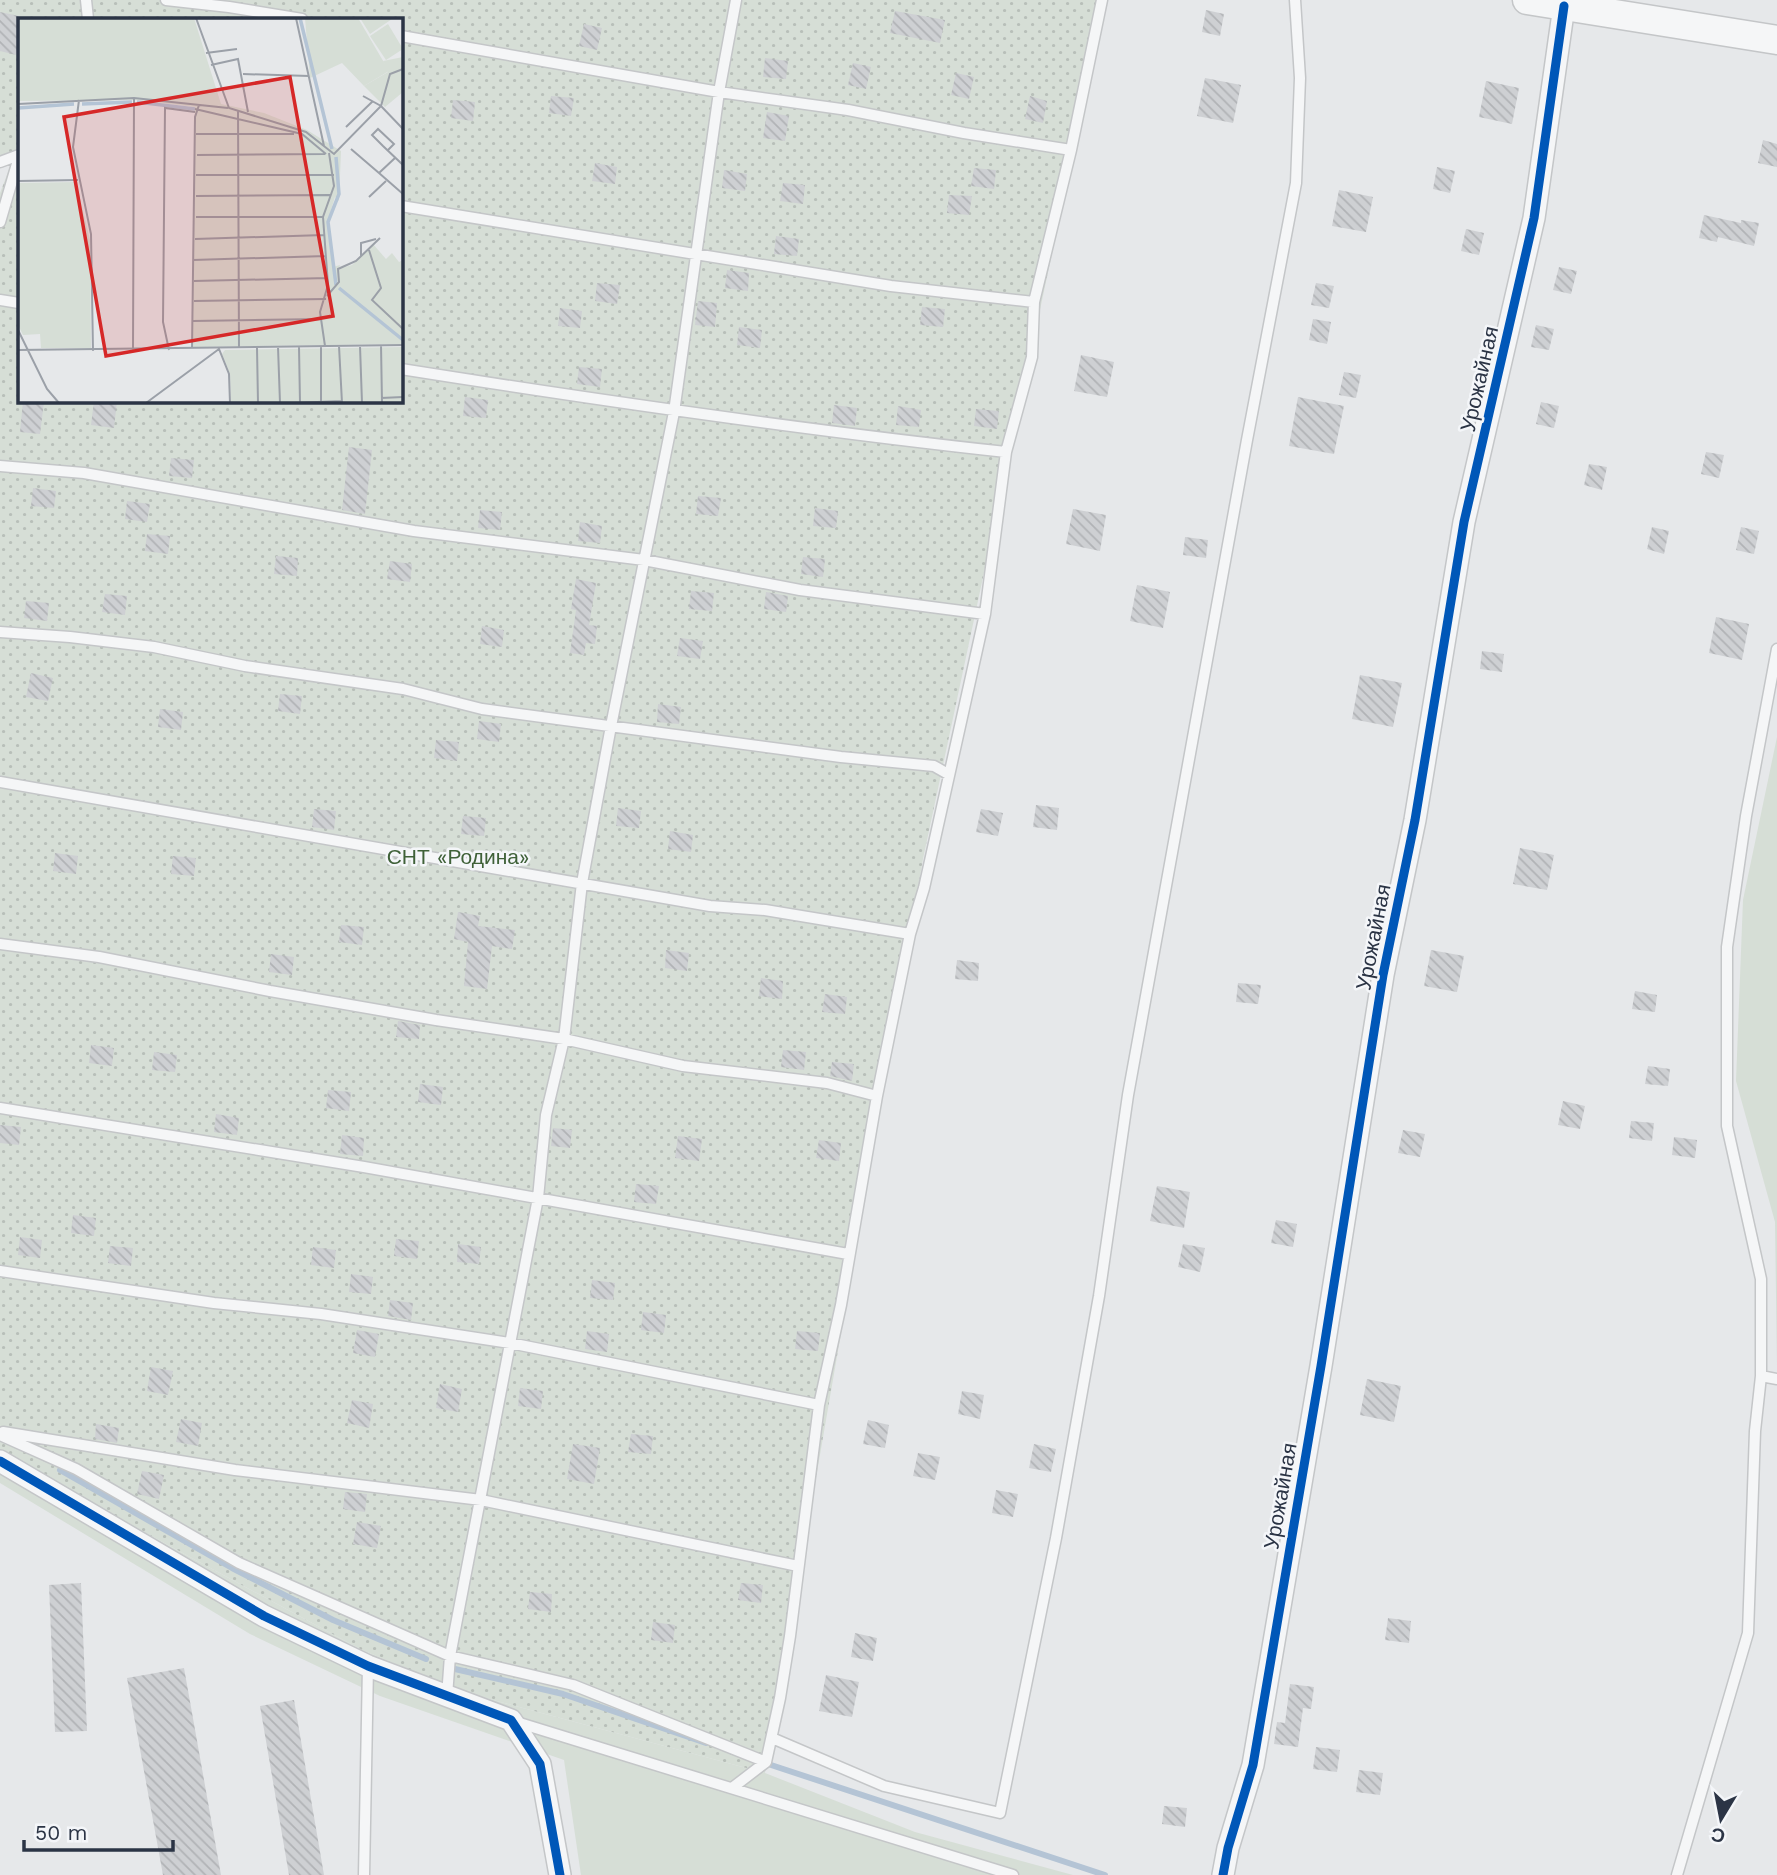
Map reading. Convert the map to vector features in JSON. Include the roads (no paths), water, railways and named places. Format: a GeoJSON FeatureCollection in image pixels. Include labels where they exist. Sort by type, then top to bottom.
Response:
{"type":"FeatureCollection","features":[{"type":"Feature","properties":{"kind":"street"},"geometry":{"type":"LineString","coordinates":[[1527,0],[1777,40]]}},
{"type":"Feature","properties":{"kind":"street","name":"Урожайная"},"geometry":{"type":"LineString","coordinates":[[1223,1875],[1228,1848],[1253,1765],[1321,1366],[1383,975],[1415,820],[1464,522],[1534,218],[1564,6]]}},
{"type":"Feature","properties":{"kind":"street"},"geometry":{"type":"LineString","coordinates":[[0,1461],[264,1616],[368,1666],[511,1720],[540,1764],[560,1875]]}},
{"type":"Feature","properties":{"kind":"lane"},"geometry":{"type":"LineString","coordinates":[[86,0],[88,18]]}},
{"type":"Feature","properties":{"kind":"lane"},"geometry":{"type":"LineString","coordinates":[[166,0],[296,18]]}},
{"type":"Feature","properties":{"kind":"lane"},"geometry":{"type":"LineString","coordinates":[[447,1696],[450,1656],[538,1198],[546,1115],[564,1039],[582,883],[674,412],[719,92],[736,0]]}},
{"type":"Feature","properties":{"kind":"lane"},"geometry":{"type":"LineString","coordinates":[[732,1788],[766,1762],[772,1738],[790,1636],[819,1405],[841,1305],[877,1096],[910,933],[924,888],[985,614],[1006,452],[1032,358],[1034,302],[1072,150],[1102,0]]}},
{"type":"Feature","properties":{"kind":"lane"},"geometry":{"type":"LineString","coordinates":[[772,1738],[884,1786],[1000,1813],[1059,1524],[1099,1296],[1128,1096],[1296,183],[1300,78],[1295,0]]}},
{"type":"Feature","properties":{"kind":"lane"},"geometry":{"type":"LineString","coordinates":[[402,36],[1072,150]]}},
{"type":"Feature","properties":{"kind":"lane"},"geometry":{"type":"LineString","coordinates":[[0,162],[18,156]]}},
{"type":"Feature","properties":{"kind":"lane"},"geometry":{"type":"LineString","coordinates":[[0,222],[18,159]]}},
{"type":"Feature","properties":{"kind":"lane"},"geometry":{"type":"LineString","coordinates":[[402,206],[891,286],[1034,302]]}},
{"type":"Feature","properties":{"kind":"lane"},"geometry":{"type":"LineString","coordinates":[[0,300],[18,303]]}},
{"type":"Feature","properties":{"kind":"lane"},"geometry":{"type":"LineString","coordinates":[[402,369],[674,412],[830,433],[1006,452]]}},
{"type":"Feature","properties":{"kind":"lane"},"geometry":{"type":"LineString","coordinates":[[0,466],[84,472],[228,500],[414,531],[644,559],[800,590],[985,614]]}},
{"type":"Feature","properties":{"kind":"lane"},"geometry":{"type":"LineString","coordinates":[[0,632],[154,647],[245,666],[403,689],[482,709],[841,757],[934,766],[948,774]]}},
{"type":"Feature","properties":{"kind":"lane"},"geometry":{"type":"LineString","coordinates":[[1677,1875],[1748,1633],[1760,1376],[1761,1279],[1727,1126],[1727,947],[1746,816],[1777,649]]}},
{"type":"Feature","properties":{"kind":"lane"},"geometry":{"type":"LineString","coordinates":[[0,782],[710,906],[765,910],[910,933]]}},
{"type":"Feature","properties":{"kind":"lane"},"geometry":{"type":"LineString","coordinates":[[0,944],[99,957],[410,1016],[564,1039],[683,1066],[827,1083],[877,1096]]}},
{"type":"Feature","properties":{"kind":"lane"},"geometry":{"type":"LineString","coordinates":[[0,1108],[538,1198],[848,1254]]}},
{"type":"Feature","properties":{"kind":"lane"},"geometry":{"type":"LineString","coordinates":[[0,1271],[200,1302],[321,1314],[510,1343],[819,1405]]}},
{"type":"Feature","properties":{"kind":"lane"},"geometry":{"type":"LineString","coordinates":[[1760,1376],[1777,1379]]}},
{"type":"Feature","properties":{"kind":"lane"},"geometry":{"type":"LineString","coordinates":[[0,1434],[235,1469],[481,1500],[798,1566]]}},
{"type":"Feature","properties":{"kind":"lane"},"geometry":{"type":"LineString","coordinates":[[0,1434],[76,1469],[239,1563],[450,1656],[573,1685],[766,1762]]}},
{"type":"Feature","properties":{"kind":"lane"},"geometry":{"type":"LineString","coordinates":[[365,1875],[368,1666]]}},
{"type":"Feature","properties":{"kind":"lane"},"geometry":{"type":"LineString","coordinates":[[511,1720],[1013,1875]]}},
{"type":"Feature","properties":{"kind":"waterway"},"geometry":{"type":"LineString","coordinates":[[60,1470],[232,1568],[333,1620],[426,1659]]}},
{"type":"Feature","properties":{"kind":"waterway"},"geometry":{"type":"LineString","coordinates":[[455,1669],[563,1694],[706,1743]]}},
{"type":"Feature","properties":{"kind":"waterway"},"geometry":{"type":"LineString","coordinates":[[765,1763],[1105,1875]]}},
{"type":"Feature","properties":{"kind":"park label","name":"СНТ «Родина»"},"geometry":{"type":"Point","coordinates":[458,856]}}]}
